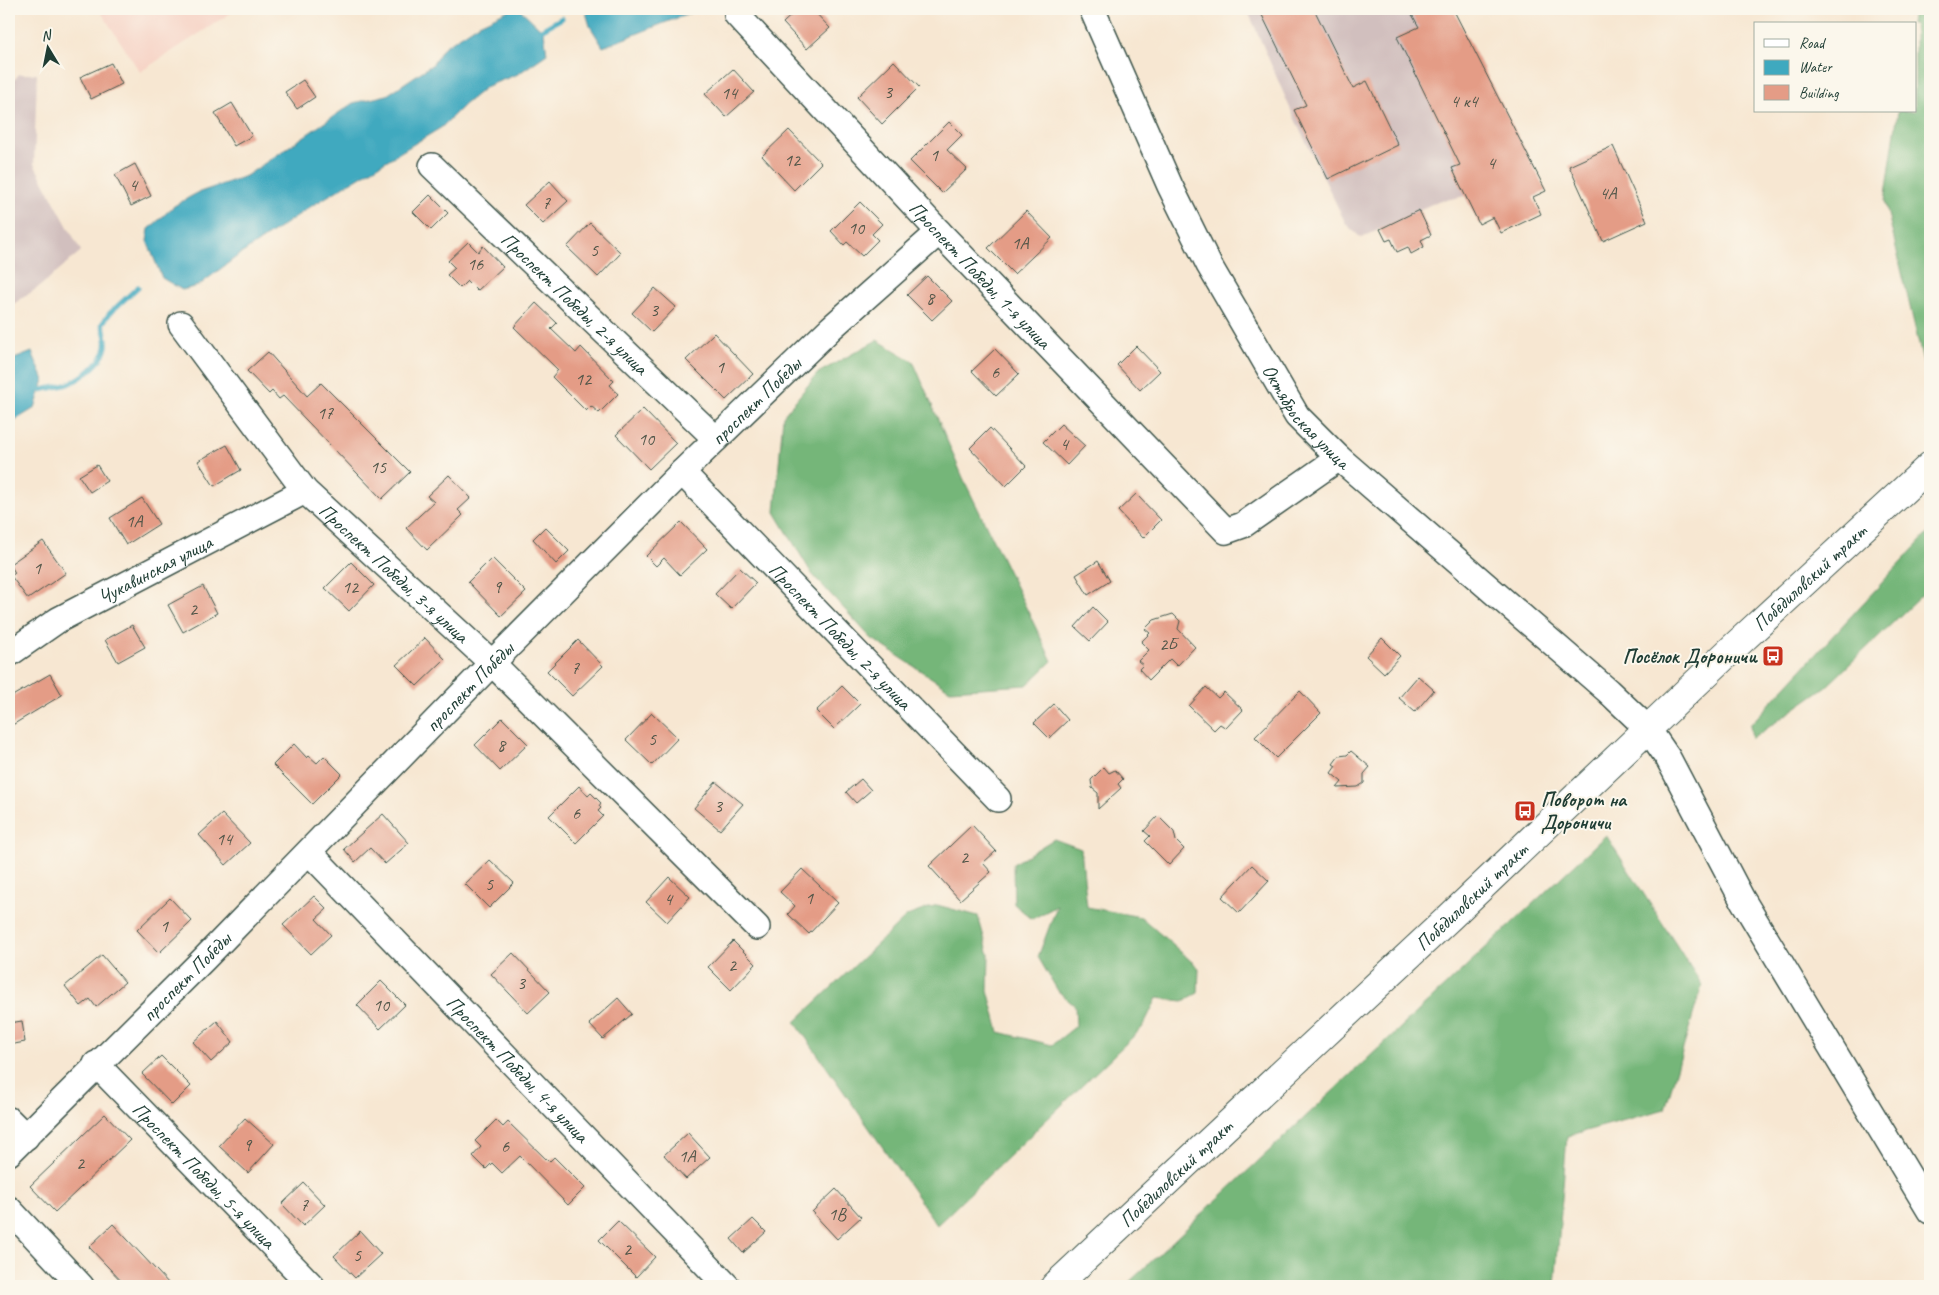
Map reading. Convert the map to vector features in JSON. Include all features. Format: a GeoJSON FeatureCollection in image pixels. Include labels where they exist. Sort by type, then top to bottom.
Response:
{"type":"FeatureCollection","features":[{"type":"Feature","properties":{"kind":"main road","name":"Победиловский тракт"},"geometry":{"type":"LineString","coordinates":[[1055,1286],[1445,922],[1734,647],[1930,466]]}},
{"type":"Feature","properties":{"kind":"street","name":"Октябрьская улица"},"geometry":{"type":"LineString","coordinates":[[1092,9],[1166,177],[1208,265],[1297,416],[1339,458],[1608,691],[1648,729],[1668,758],[1742,899],[1930,1212]]}},
{"type":"Feature","properties":{"kind":"street","name":"Проспект Победы, 1-я улица"},"geometry":{"type":"LineString","coordinates":[[737,16],[939,232],[1226,531],[1243,525],[1339,458]]}},
{"type":"Feature","properties":{"kind":"street","name":"Проспект Победы, 2-я улица"},"geometry":{"type":"LineString","coordinates":[[432,166],[716,439]]}},
{"type":"Feature","properties":{"kind":"street","name":"проспект Победы"},"geometry":{"type":"LineString","coordinates":[[14,1137],[96,1064],[204,960],[492,663],[682,472],[831,328],[939,232]]}},
{"type":"Feature","properties":{"kind":"street","name":"Проспект Победы, 3-я улица"},"geometry":{"type":"LineString","coordinates":[[181,324],[305,491],[492,663],[757,927]]}},
{"type":"Feature","properties":{"kind":"street","name":"Проспект Победы, 2-я улица"},"geometry":{"type":"LineString","coordinates":[[682,472],[998,799]]}},
{"type":"Feature","properties":{"kind":"street","name":"Чукавинская улица"},"geometry":{"type":"LineString","coordinates":[[9,654],[58,620],[305,491]]}},
{"type":"Feature","properties":{"kind":"street","name":"Проспект Победы, 4-я улица"},"geometry":{"type":"LineString","coordinates":[[309,852],[727,1286]]}},
{"type":"Feature","properties":{"kind":"street","name":"Проспект Победы, 5-я улица"},"geometry":{"type":"LineString","coordinates":[[96,1064],[312,1286]]}},
{"type":"Feature","properties":{"kind":"street"},"geometry":{"type":"LineString","coordinates":[[9,1209],[81,1286]]}},
{"type":"Feature","properties":{"kind":"shaded area"},"geometry":{"type":"Polygon","coordinates":[[[99,9],[237,9],[140,72],[99,9]]]}},
{"type":"Feature","properties":{"kind":"shaded area"},"geometry":{"type":"Polygon","coordinates":[[[1247,9],[1453,9],[1546,191],[1479,224],[1465,196],[1436,202],[1419,210],[1431,235],[1421,240],[1424,247],[1411,254],[1408,247],[1397,252],[1391,239],[1386,241],[1380,229],[1361,238],[1346,224],[1293,115],[1247,9]]]}},
{"type":"Feature","properties":{"kind":"shaded area"},"geometry":{"type":"Polygon","coordinates":[[[19,74],[37,74],[34,164],[81,251],[39,287],[9,307],[9,87],[19,74]]]}},
{"type":"Feature","properties":{"kind":"green space"},"geometry":{"type":"Polygon","coordinates":[[[1913,9],[1930,9],[1930,391],[1885,201],[1898,112],[1916,112],[1916,22],[1911,22],[1913,9]]]}},
{"type":"Feature","properties":{"kind":"green space"},"geometry":{"type":"Polygon","coordinates":[[[877,340],[913,361],[964,480],[1052,661],[1027,685],[950,690],[871,638],[812,574],[775,512],[783,416],[818,373],[877,340]]]}},
{"type":"Feature","properties":{"kind":"green space"},"geometry":{"type":"Polygon","coordinates":[[[1930,531],[1930,587],[1827,686],[1752,739],[1750,725],[1930,531]]]}},
{"type":"Feature","properties":{"kind":"green space"},"geometry":{"type":"Polygon","coordinates":[[[1606,835],[1702,985],[1665,1109],[1567,1136],[1555,1286],[1125,1286],[1606,835]]]}},
{"type":"Feature","properties":{"kind":"green space"},"geometry":{"type":"Polygon","coordinates":[[[1054,839],[1081,849],[1087,907],[1141,917],[1199,968],[1198,993],[1183,1001],[1157,998],[1142,1028],[937,1225],[795,1022],[907,916],[937,905],[978,916],[989,955],[988,990],[999,1032],[1052,1045],[1076,1026],[1075,1006],[1058,991],[1038,957],[1057,906],[1032,919],[1014,904],[1013,864],[1054,839]]]}},
{"type":"Feature","properties":{"kind":"water"},"geometry":{"type":"Polygon","coordinates":[[[511,9],[520,9],[544,32],[547,54],[518,74],[487,86],[465,104],[442,127],[310,207],[235,258],[198,286],[182,290],[162,278],[147,241],[149,229],[174,206],[197,193],[246,176],[353,103],[387,95],[433,64],[444,47],[479,24],[511,9]]]}},
{"type":"Feature","properties":{"kind":"water"},"geometry":{"type":"Polygon","coordinates":[[[585,9],[700,9],[603,47],[590,26],[585,9]]]}},
{"type":"Feature","properties":{"kind":"water"},"geometry":{"type":"Polygon","coordinates":[[[32,352],[44,380],[35,408],[9,424],[9,361],[32,352]]]}},
{"type":"Feature","properties":{"kind":"building"},"geometry":{"type":"Polygon","coordinates":[[[798,9],[812,9],[830,28],[807,49],[783,23],[798,9]]]}},
{"type":"Feature","properties":{"kind":"building"},"geometry":{"type":"Polygon","coordinates":[[[1259,9],[1314,9],[1353,88],[1367,81],[1398,145],[1328,179],[1294,110],[1306,105],[1259,9]]]}},
{"type":"Feature","properties":{"kind":"building"},"geometry":{"type":"Polygon","coordinates":[[[1409,9],[1453,9],[1546,191],[1533,197],[1541,214],[1501,233],[1493,217],[1479,224],[1452,168],[1460,165],[1397,37],[1419,27],[1409,9]]]}},
{"type":"Feature","properties":{"kind":"building"},"geometry":{"type":"Polygon","coordinates":[[[894,61],[919,87],[882,124],[857,97],[894,61]]]}},
{"type":"Feature","properties":{"kind":"building"},"geometry":{"type":"Polygon","coordinates":[[[111,63],[122,84],[91,99],[80,77],[111,63]]]}},
{"type":"Feature","properties":{"kind":"building"},"geometry":{"type":"Polygon","coordinates":[[[733,69],[754,92],[726,117],[705,94],[733,69]]]}},
{"type":"Feature","properties":{"kind":"building"},"geometry":{"type":"Polygon","coordinates":[[[303,80],[315,97],[297,109],[285,92],[303,80]]]}},
{"type":"Feature","properties":{"kind":"building"},"geometry":{"type":"Polygon","coordinates":[[[232,103],[252,136],[234,146],[215,113],[232,103]]]}},
{"type":"Feature","properties":{"kind":"building"},"geometry":{"type":"Polygon","coordinates":[[[949,122],[962,135],[947,150],[967,169],[942,193],[910,161],[949,122]]]}},
{"type":"Feature","properties":{"kind":"building"},"geometry":{"type":"Polygon","coordinates":[[[789,130],[821,163],[794,190],[762,156],[789,130]]]}},
{"type":"Feature","properties":{"kind":"building"},"geometry":{"type":"Polygon","coordinates":[[[1613,146],[1647,221],[1603,241],[1569,166],[1613,146]]]}},
{"type":"Feature","properties":{"kind":"building"},"geometry":{"type":"Polygon","coordinates":[[[135,164],[151,196],[131,206],[115,175],[135,164]]]}},
{"type":"Feature","properties":{"kind":"building"},"geometry":{"type":"Polygon","coordinates":[[[550,181],[568,201],[543,224],[524,205],[550,181]]]}},
{"type":"Feature","properties":{"kind":"building"},"geometry":{"type":"Polygon","coordinates":[[[430,195],[448,213],[431,230],[413,212],[430,195]]]}},
{"type":"Feature","properties":{"kind":"building"},"geometry":{"type":"Polygon","coordinates":[[[860,202],[882,224],[872,234],[878,240],[862,256],[847,242],[844,245],[831,231],[860,202]]]}},
{"type":"Feature","properties":{"kind":"building"},"geometry":{"type":"Polygon","coordinates":[[[1419,210],[1431,235],[1421,240],[1424,247],[1411,254],[1408,247],[1397,252],[1391,239],[1386,241],[1380,229],[1419,210]]]}},
{"type":"Feature","properties":{"kind":"building"},"geometry":{"type":"Polygon","coordinates":[[[1026,211],[1052,238],[1014,274],[988,248],[1026,211]]]}},
{"type":"Feature","properties":{"kind":"building"},"geometry":{"type":"Polygon","coordinates":[[[590,223],[621,253],[598,277],[567,247],[590,223]]]}},
{"type":"Feature","properties":{"kind":"building"},"geometry":{"type":"Polygon","coordinates":[[[468,242],[478,252],[483,246],[503,267],[477,291],[467,281],[460,288],[447,275],[455,268],[448,261],[468,242]]]}},
{"type":"Feature","properties":{"kind":"building"},"geometry":{"type":"Polygon","coordinates":[[[927,276],[952,301],[932,320],[907,295],[927,276]]]}},
{"type":"Feature","properties":{"kind":"building"},"geometry":{"type":"Polygon","coordinates":[[[655,288],[676,307],[652,332],[632,313],[655,288]]]}},
{"type":"Feature","properties":{"kind":"building"},"geometry":{"type":"Polygon","coordinates":[[[536,303],[557,323],[551,329],[576,353],[581,347],[614,381],[610,385],[618,394],[599,413],[591,406],[586,411],[552,377],[558,370],[514,327],[536,303]]]}},
{"type":"Feature","properties":{"kind":"building"},"geometry":{"type":"Polygon","coordinates":[[[714,333],[753,374],[726,400],[686,360],[714,333]]]}},
{"type":"Feature","properties":{"kind":"building"},"geometry":{"type":"Polygon","coordinates":[[[1136,346],[1160,371],[1140,390],[1117,365],[1136,346]]]}},
{"type":"Feature","properties":{"kind":"building"},"geometry":{"type":"Polygon","coordinates":[[[995,349],[1019,374],[996,396],[972,371],[995,349]]]}},
{"type":"Feature","properties":{"kind":"building"},"geometry":{"type":"Polygon","coordinates":[[[268,352],[307,396],[321,383],[410,472],[382,499],[283,396],[279,399],[272,391],[269,394],[247,371],[268,352]]]}},
{"type":"Feature","properties":{"kind":"building"},"geometry":{"type":"Polygon","coordinates":[[[643,409],[676,443],[649,469],[616,435],[643,409]]]}},
{"type":"Feature","properties":{"kind":"building"},"geometry":{"type":"Polygon","coordinates":[[[1061,424],[1085,446],[1067,465],[1043,442],[1061,424]]]}},
{"type":"Feature","properties":{"kind":"building"},"geometry":{"type":"Polygon","coordinates":[[[990,428],[1026,466],[1006,486],[970,448],[990,428]]]}},
{"type":"Feature","properties":{"kind":"building"},"geometry":{"type":"Polygon","coordinates":[[[227,445],[241,470],[214,486],[198,461],[227,445]]]}},
{"type":"Feature","properties":{"kind":"building"},"geometry":{"type":"Polygon","coordinates":[[[97,465],[107,481],[90,492],[79,476],[97,465]]]}},
{"type":"Feature","properties":{"kind":"building"},"geometry":{"type":"Polygon","coordinates":[[[449,475],[471,498],[458,510],[463,515],[427,550],[406,528],[434,502],[427,496],[449,475]]]}},
{"type":"Feature","properties":{"kind":"building"},"geometry":{"type":"Polygon","coordinates":[[[1136,494],[1161,520],[1143,538],[1118,511],[1136,494]]]}},
{"type":"Feature","properties":{"kind":"building"},"geometry":{"type":"Polygon","coordinates":[[[142,498],[159,524],[126,545],[110,518],[142,498]]]}},
{"type":"Feature","properties":{"kind":"building"},"geometry":{"type":"Polygon","coordinates":[[[681,522],[707,549],[680,575],[664,558],[656,566],[646,556],[681,522]]]}},
{"type":"Feature","properties":{"kind":"building"},"geometry":{"type":"Polygon","coordinates":[[[545,527],[569,551],[556,564],[533,539],[545,527]]]}},
{"type":"Feature","properties":{"kind":"building"},"geometry":{"type":"Polygon","coordinates":[[[43,541],[66,573],[28,599],[11,576],[15,573],[10,564],[43,541]]]}},
{"type":"Feature","properties":{"kind":"building"},"geometry":{"type":"Polygon","coordinates":[[[492,558],[526,592],[501,616],[468,582],[492,558]]]}},
{"type":"Feature","properties":{"kind":"building"},"geometry":{"type":"Polygon","coordinates":[[[1098,561],[1110,581],[1088,595],[1076,575],[1098,561]]]}},
{"type":"Feature","properties":{"kind":"building"},"geometry":{"type":"Polygon","coordinates":[[[351,562],[374,585],[349,611],[325,588],[351,562]]]}},
{"type":"Feature","properties":{"kind":"building"},"geometry":{"type":"Polygon","coordinates":[[[740,568],[756,583],[731,609],[715,594],[740,568]]]}},
{"type":"Feature","properties":{"kind":"building"},"geometry":{"type":"Polygon","coordinates":[[[203,586],[217,613],[183,632],[168,605],[203,586]]]}},
{"type":"Feature","properties":{"kind":"building"},"geometry":{"type":"Polygon","coordinates":[[[1093,607],[1108,622],[1090,641],[1075,627],[1093,607]]]}},
{"type":"Feature","properties":{"kind":"building"},"geometry":{"type":"Polygon","coordinates":[[[1173,614],[1180,621],[1178,629],[1195,647],[1177,666],[1170,659],[1149,680],[1139,669],[1143,665],[1138,661],[1149,650],[1141,642],[1150,633],[1145,629],[1154,620],[1173,614]]]}},
{"type":"Feature","properties":{"kind":"building"},"geometry":{"type":"Polygon","coordinates":[[[132,625],[145,647],[118,662],[105,640],[132,625]]]}},
{"type":"Feature","properties":{"kind":"building"},"geometry":{"type":"Polygon","coordinates":[[[425,638],[445,659],[417,686],[396,665],[425,638]]]}},
{"type":"Feature","properties":{"kind":"building"},"geometry":{"type":"Polygon","coordinates":[[[1382,638],[1400,656],[1384,673],[1366,656],[1382,638]]]}},
{"type":"Feature","properties":{"kind":"building"},"geometry":{"type":"Polygon","coordinates":[[[578,640],[603,666],[572,696],[547,671],[578,640]]]}},
{"type":"Feature","properties":{"kind":"building"},"geometry":{"type":"Polygon","coordinates":[[[50,674],[62,695],[9,727],[9,698],[50,674]]]}},
{"type":"Feature","properties":{"kind":"building"},"geometry":{"type":"Polygon","coordinates":[[[1418,676],[1434,690],[1415,712],[1399,698],[1418,676]]]}},
{"type":"Feature","properties":{"kind":"building"},"geometry":{"type":"Polygon","coordinates":[[[842,686],[860,704],[834,729],[816,711],[842,686]]]}},
{"type":"Feature","properties":{"kind":"building"},"geometry":{"type":"Polygon","coordinates":[[[1206,687],[1218,698],[1224,692],[1243,710],[1226,728],[1220,724],[1214,730],[1189,706],[1206,687]]]}},
{"type":"Feature","properties":{"kind":"building"},"geometry":{"type":"Polygon","coordinates":[[[1300,691],[1321,713],[1276,758],[1255,737],[1300,691]]]}},
{"type":"Feature","properties":{"kind":"building"},"geometry":{"type":"Polygon","coordinates":[[[1054,704],[1068,720],[1049,738],[1034,723],[1054,704]]]}},
{"type":"Feature","properties":{"kind":"building"},"geometry":{"type":"Polygon","coordinates":[[[652,713],[678,738],[652,765],[626,740],[652,713]]]}},
{"type":"Feature","properties":{"kind":"building"},"geometry":{"type":"Polygon","coordinates":[[[502,718],[528,744],[500,771],[475,745],[502,718]]]}},
{"type":"Feature","properties":{"kind":"building"},"geometry":{"type":"Polygon","coordinates":[[[294,744],[307,758],[309,756],[317,763],[324,756],[342,774],[312,804],[273,765],[294,744]]]}},
{"type":"Feature","properties":{"kind":"building"},"geometry":{"type":"Polygon","coordinates":[[[1351,751],[1370,767],[1364,774],[1364,783],[1358,787],[1337,788],[1342,782],[1331,773],[1336,766],[1333,764],[1339,756],[1347,755],[1351,751]]]}},
{"type":"Feature","properties":{"kind":"building"},"geometry":{"type":"Polygon","coordinates":[[[1104,767],[1109,773],[1115,770],[1123,779],[1118,784],[1121,788],[1098,809],[1098,793],[1092,788],[1091,780],[1104,767]]]}},
{"type":"Feature","properties":{"kind":"building"},"geometry":{"type":"Polygon","coordinates":[[[861,779],[871,790],[856,803],[846,792],[861,779]]]}},
{"type":"Feature","properties":{"kind":"building"},"geometry":{"type":"Polygon","coordinates":[[[716,782],[743,804],[720,830],[694,808],[716,782]]]}},
{"type":"Feature","properties":{"kind":"building"},"geometry":{"type":"Polygon","coordinates":[[[579,786],[588,796],[591,793],[601,803],[599,806],[601,808],[598,811],[603,816],[576,843],[549,816],[579,786]]]}},
{"type":"Feature","properties":{"kind":"building"},"geometry":{"type":"Polygon","coordinates":[[[222,814],[250,843],[226,865],[199,835],[222,814]]]}},
{"type":"Feature","properties":{"kind":"building"},"geometry":{"type":"Polygon","coordinates":[[[383,814],[409,843],[385,864],[370,848],[355,862],[344,849],[383,814]]]}},
{"type":"Feature","properties":{"kind":"building"},"geometry":{"type":"Polygon","coordinates":[[[1158,816],[1174,832],[1176,841],[1184,849],[1169,865],[1145,841],[1150,836],[1144,831],[1158,816]]]}},
{"type":"Feature","properties":{"kind":"building"},"geometry":{"type":"Polygon","coordinates":[[[972,825],[996,851],[983,863],[991,872],[960,900],[929,866],[972,825]]]}},
{"type":"Feature","properties":{"kind":"building"},"geometry":{"type":"Polygon","coordinates":[[[490,860],[514,883],[489,908],[465,884],[490,860]]]}},
{"type":"Feature","properties":{"kind":"building"},"geometry":{"type":"Polygon","coordinates":[[[1252,865],[1269,881],[1239,913],[1222,897],[1252,865]]]}},
{"type":"Feature","properties":{"kind":"building"},"geometry":{"type":"Polygon","coordinates":[[[802,869],[838,903],[809,934],[788,914],[795,906],[780,892],[802,869]]]}},
{"type":"Feature","properties":{"kind":"building"},"geometry":{"type":"Polygon","coordinates":[[[669,877],[690,897],[667,922],[646,902],[669,877]]]}},
{"type":"Feature","properties":{"kind":"building"},"geometry":{"type":"Polygon","coordinates":[[[314,896],[327,909],[316,919],[331,935],[311,954],[283,925],[314,896]]]}},
{"type":"Feature","properties":{"kind":"building"},"geometry":{"type":"Polygon","coordinates":[[[170,898],[192,921],[159,953],[137,930],[170,898]]]}},
{"type":"Feature","properties":{"kind":"building"},"geometry":{"type":"Polygon","coordinates":[[[733,941],[756,964],[731,990],[708,967],[733,941]]]}},
{"type":"Feature","properties":{"kind":"building"},"geometry":{"type":"Polygon","coordinates":[[[513,953],[550,992],[528,1013],[491,974],[513,953]]]}},
{"type":"Feature","properties":{"kind":"building"},"geometry":{"type":"Polygon","coordinates":[[[102,955],[125,982],[96,1007],[90,999],[81,1006],[65,986],[102,955]]]}},
{"type":"Feature","properties":{"kind":"building"},"geometry":{"type":"Polygon","coordinates":[[[381,981],[405,1005],[380,1029],[357,1005],[381,981]]]}},
{"type":"Feature","properties":{"kind":"building"},"geometry":{"type":"Polygon","coordinates":[[[618,998],[632,1014],[603,1039],[589,1024],[618,998]]]}},
{"type":"Feature","properties":{"kind":"building"},"geometry":{"type":"Polygon","coordinates":[[[22,1021],[25,1042],[9,1045],[9,1023],[22,1021]]]}},
{"type":"Feature","properties":{"kind":"building"},"geometry":{"type":"Polygon","coordinates":[[[217,1021],[233,1042],[211,1062],[193,1042],[217,1021]]]}},
{"type":"Feature","properties":{"kind":"building"},"geometry":{"type":"Polygon","coordinates":[[[161,1056],[191,1086],[172,1105],[142,1074],[161,1056]]]}},
{"type":"Feature","properties":{"kind":"building"},"geometry":{"type":"Polygon","coordinates":[[[105,1114],[130,1140],[55,1212],[30,1186],[105,1114]]]}},
{"type":"Feature","properties":{"kind":"building"},"geometry":{"type":"Polygon","coordinates":[[[245,1118],[274,1144],[248,1173],[219,1146],[245,1118]]]}},
{"type":"Feature","properties":{"kind":"building"},"geometry":{"type":"Polygon","coordinates":[[[496,1120],[503,1127],[508,1122],[549,1162],[554,1157],[585,1188],[568,1205],[520,1156],[502,1173],[492,1163],[486,1169],[473,1156],[481,1147],[475,1141],[496,1120]]]}},
{"type":"Feature","properties":{"kind":"building"},"geometry":{"type":"Polygon","coordinates":[[[688,1133],[710,1157],[686,1179],[664,1155],[688,1133]]]}},
{"type":"Feature","properties":{"kind":"building"},"geometry":{"type":"Polygon","coordinates":[[[304,1183],[325,1205],[303,1226],[282,1204],[304,1183]]]}},
{"type":"Feature","properties":{"kind":"building"},"geometry":{"type":"Polygon","coordinates":[[[836,1189],[861,1217],[837,1239],[812,1212],[836,1189]]]}},
{"type":"Feature","properties":{"kind":"building"},"geometry":{"type":"Polygon","coordinates":[[[753,1219],[766,1232],[743,1253],[731,1239],[753,1219]]]}},
{"type":"Feature","properties":{"kind":"building"},"geometry":{"type":"Polygon","coordinates":[[[618,1221],[655,1257],[636,1277],[599,1240],[618,1221]]]}},
{"type":"Feature","properties":{"kind":"building"},"geometry":{"type":"Polygon","coordinates":[[[113,1224],[171,1286],[126,1286],[89,1247],[113,1224]]]}},
{"type":"Feature","properties":{"kind":"building"},"geometry":{"type":"Polygon","coordinates":[[[360,1231],[381,1254],[355,1278],[334,1256],[360,1231]]]}},
{"type":"Feature","properties":{"kind":"waterway"},"geometry":{"type":"LineString","coordinates":[[541,30],[562,18]]}},
{"type":"Feature","properties":{"kind":"waterway"},"geometry":{"type":"LineString","coordinates":[[41,390],[68,384],[85,374],[101,359],[106,347],[102,324],[110,313],[138,287]]}},
{"type":"Feature","properties":{"kind":"place","name":"Посёлок Дороничи"},"geometry":{"type":"Point","coordinates":[1773,656]}},
{"type":"Feature","properties":{"kind":"place","name":"Поворот на Дороничи"},"geometry":{"type":"Point","coordinates":[1525,811]}}]}
